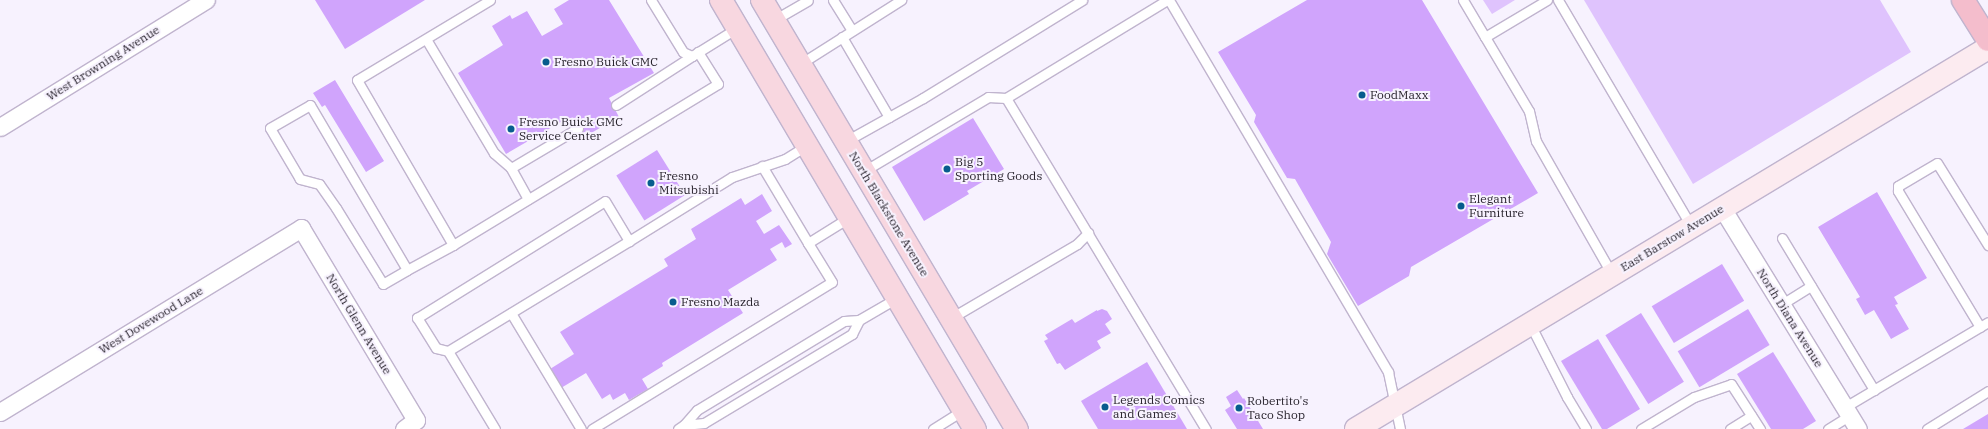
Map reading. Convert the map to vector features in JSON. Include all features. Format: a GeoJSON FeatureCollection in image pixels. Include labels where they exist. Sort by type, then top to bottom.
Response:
{"type":"FeatureCollection","features":[{"type":"Feature","properties":{"kind":"highway"},"geometry":{"type":"LineString","coordinates":[[1963,0],[1988,40]]}},
{"type":"Feature","properties":{"kind":"main road"},"geometry":{"type":"LineString","coordinates":[[721,0],[976,429]]}},
{"type":"Feature","properties":{"kind":"main road","name":"North Blackstone Avenue"},"geometry":{"type":"LineString","coordinates":[[762,0],[1017,429]]}},
{"type":"Feature","properties":{"kind":"main road","name":"East Barstow Avenue"},"geometry":{"type":"LineString","coordinates":[[1356,429],[1988,48]]}},
{"type":"Feature","properties":{"kind":"street","name":"West Browning Avenue"},"geometry":{"type":"LineString","coordinates":[[0,127],[206,0]]}},
{"type":"Feature","properties":{"kind":"street","name":"North Diana Avenue"},"geometry":{"type":"LineString","coordinates":[[1722,208],[1851,417]]}},
{"type":"Feature","properties":{"kind":"street","name":"West Dovewood Lane"},"geometry":{"type":"LineString","coordinates":[[0,412],[301,228]]}},
{"type":"Feature","properties":{"kind":"street","name":"North Glenn Avenue"},"geometry":{"type":"LineString","coordinates":[[301,228],[410,425]]}},
{"type":"Feature","properties":{"kind":"lane"},"geometry":{"type":"LineString","coordinates":[[453,245],[357,80],[490,0]]}},
{"type":"Feature","properties":{"kind":"lane"},"geometry":{"type":"LineString","coordinates":[[407,270],[310,105],[270,128],[300,180],[319,184],[336,208],[383,284],[453,245],[718,84],[695,54],[683,52],[651,0]]}},
{"type":"Feature","properties":{"kind":"lane"},"geometry":{"type":"LineString","coordinates":[[774,20],[808,0]]}},
{"type":"Feature","properties":{"kind":"lane"},"geometry":{"type":"LineString","coordinates":[[833,0],[852,31]]}},
{"type":"Feature","properties":{"kind":"lane"},"geometry":{"type":"LineString","coordinates":[[800,64],[901,0]]}},
{"type":"Feature","properties":{"kind":"lane"},"geometry":{"type":"LineString","coordinates":[[846,141],[889,117],[1082,0]]}},
{"type":"Feature","properties":{"kind":"lane"},"geometry":{"type":"LineString","coordinates":[[864,172],[988,97],[1006,98],[1168,0],[1388,372],[1400,429]]}},
{"type":"Feature","properties":{"kind":"lane"},"geometry":{"type":"LineString","coordinates":[[1463,0],[1529,111],[1536,141],[1612,274]]}},
{"type":"Feature","properties":{"kind":"lane"},"geometry":{"type":"LineString","coordinates":[[1485,37],[1547,0]]}},
{"type":"Feature","properties":{"kind":"lane"},"geometry":{"type":"LineString","coordinates":[[1558,0],[1691,226]]}},
{"type":"Feature","properties":{"kind":"lane"},"geometry":{"type":"LineString","coordinates":[[616,105],[737,28]]}},
{"type":"Feature","properties":{"kind":"lane"},"geometry":{"type":"LineString","coordinates":[[842,37],[889,117]]}},
{"type":"Feature","properties":{"kind":"lane"},"geometry":{"type":"LineString","coordinates":[[426,39],[494,153],[511,168],[528,199]]}},
{"type":"Feature","properties":{"kind":"lane"},"geometry":{"type":"LineString","coordinates":[[1006,98],[1206,429]]}},
{"type":"Feature","properties":{"kind":"lane"},"geometry":{"type":"LineString","coordinates":[[511,168],[578,128]]}},
{"type":"Feature","properties":{"kind":"lane"},"geometry":{"type":"LineString","coordinates":[[448,351],[732,177],[785,159],[807,145]]}},
{"type":"Feature","properties":{"kind":"lane"},"geometry":{"type":"LineString","coordinates":[[1980,327],[1897,188],[1938,163],[1988,245]]}},
{"type":"Feature","properties":{"kind":"lane"},"geometry":{"type":"LineString","coordinates":[[592,429],[832,282],[762,166]]}},
{"type":"Feature","properties":{"kind":"lane"},"geometry":{"type":"LineString","coordinates":[[495,429],[448,351],[436,348],[417,318],[605,201],[629,241]]}},
{"type":"Feature","properties":{"kind":"lane"},"geometry":{"type":"LineString","coordinates":[[808,243],[850,217]]}},
{"type":"Feature","properties":{"kind":"lane"},"geometry":{"type":"LineString","coordinates":[[951,318],[1077,244],[1088,233]]}},
{"type":"Feature","properties":{"kind":"lane"},"geometry":{"type":"LineString","coordinates":[[1782,238],[1874,390]]}},
{"type":"Feature","properties":{"kind":"lane"},"geometry":{"type":"LineString","coordinates":[[1782,304],[1811,286]]}},
{"type":"Feature","properties":{"kind":"lane"},"geometry":{"type":"LineString","coordinates":[[683,428],[697,410],[844,321],[859,320],[897,298]]}},
{"type":"Feature","properties":{"kind":"lane"},"geometry":{"type":"LineString","coordinates":[[511,313],[581,429]]}},
{"type":"Feature","properties":{"kind":"lane"},"geometry":{"type":"LineString","coordinates":[[683,428],[704,423],[852,334],[859,320]]}},
{"type":"Feature","properties":{"kind":"lane"},"geometry":{"type":"LineString","coordinates":[[1828,429],[1851,417],[1874,390],[1988,322]]}},
{"type":"Feature","properties":{"kind":"lane"},"geometry":{"type":"LineString","coordinates":[[1530,324],[1567,397],[1586,429]]}},
{"type":"Feature","properties":{"kind":"lane"},"geometry":{"type":"LineString","coordinates":[[1641,429],[1694,397],[1731,384],[1760,429]]}},
{"type":"Feature","properties":{"kind":"lane"},"geometry":{"type":"LineString","coordinates":[[1927,429],[1988,391]]}},
{"type":"Feature","properties":{"kind":"lane"},"geometry":{"type":"LineString","coordinates":[[932,429],[964,410]]}},
{"type":"Feature","properties":{"kind":"lane"},"geometry":{"type":"LineString","coordinates":[[1730,429],[1751,416]]}},
{"type":"Feature","properties":{"kind":"shaded area"},"geometry":{"type":"Polygon","coordinates":[[[1483,0],[1515,0],[1492,14],[1483,0]]]}},
{"type":"Feature","properties":{"kind":"shaded area"},"geometry":{"type":"Polygon","coordinates":[[[1584,0],[1880,0],[1911,52],[1693,184],[1584,0]]]}},
{"type":"Feature","properties":{"kind":"building"},"geometry":{"type":"Polygon","coordinates":[[[315,0],[425,0],[345,49],[315,0]]]}},
{"type":"Feature","properties":{"kind":"building"},"geometry":{"type":"Polygon","coordinates":[[[569,0],[609,0],[654,73],[609,98],[619,117],[579,140],[566,119],[506,154],[458,73],[503,45],[492,26],[510,15],[512,19],[527,11],[542,36],[563,24],[554,9],[569,0]]]}},
{"type":"Feature","properties":{"kind":"building"},"geometry":{"type":"Polygon","coordinates":[[[1307,0],[1422,0],[1538,193],[1411,267],[1409,276],[1358,306],[1327,254],[1331,242],[1295,179],[1287,178],[1254,122],[1256,115],[1218,52],[1307,0]]]}},
{"type":"Feature","properties":{"kind":"building"},"geometry":{"type":"Polygon","coordinates":[[[335,80],[384,161],[366,172],[325,105],[322,107],[313,93],[335,80]]]}},
{"type":"Feature","properties":{"kind":"building"},"geometry":{"type":"Polygon","coordinates":[[[973,118],[1004,169],[967,191],[969,194],[924,221],[892,167],[973,118]]]}},
{"type":"Feature","properties":{"kind":"building"},"geometry":{"type":"Polygon","coordinates":[[[657,150],[685,195],[644,220],[616,175],[657,150]]]}},
{"type":"Feature","properties":{"kind":"building"},"geometry":{"type":"Polygon","coordinates":[[[1877,192],[1927,278],[1894,297],[1898,304],[1895,305],[1909,329],[1891,339],[1874,310],[1865,315],[1856,299],[1860,297],[1818,227],[1877,192]]]}},
{"type":"Feature","properties":{"kind":"building","name":"Fresno Mazda"},"geometry":{"type":"Polygon","coordinates":[[[762,194],[772,211],[756,221],[764,234],[779,225],[792,244],[785,248],[782,242],[770,249],[777,260],[728,290],[743,313],[662,363],[663,366],[642,379],[648,389],[629,400],[625,393],[613,400],[610,394],[602,399],[586,373],[561,388],[550,369],[574,354],[560,332],[668,266],[664,259],[696,239],[691,229],[741,198],[745,205],[762,194]]]}},
{"type":"Feature","properties":{"kind":"building"},"geometry":{"type":"Polygon","coordinates":[[[1722,264],[1744,301],[1674,343],[1652,306],[1722,264]]]}},
{"type":"Feature","properties":{"kind":"building"},"geometry":{"type":"Polygon","coordinates":[[[1102,309],[1107,311],[1112,319],[1105,324],[1111,333],[1097,341],[1101,348],[1065,370],[1060,363],[1057,364],[1044,341],[1048,339],[1045,335],[1072,319],[1075,323],[1097,310],[1102,309]]]}},
{"type":"Feature","properties":{"kind":"building"},"geometry":{"type":"Polygon","coordinates":[[[1748,309],[1770,345],[1699,387],[1678,351],[1748,309]]]}},
{"type":"Feature","properties":{"kind":"building"},"geometry":{"type":"Polygon","coordinates":[[[1641,313],[1684,382],[1648,404],[1605,335],[1641,313]]]}},
{"type":"Feature","properties":{"kind":"building"},"geometry":{"type":"Polygon","coordinates":[[[1598,339],[1640,409],[1607,429],[1602,429],[1561,361],[1598,339]]]}},
{"type":"Feature","properties":{"kind":"building"},"geometry":{"type":"Polygon","coordinates":[[[1773,352],[1816,421],[1803,429],[1771,429],[1737,374],[1773,352]]]}},
{"type":"Feature","properties":{"kind":"building"},"geometry":{"type":"Polygon","coordinates":[[[1147,362],[1187,429],[1098,429],[1081,401],[1147,362]]]}},
{"type":"Feature","properties":{"kind":"building","name":"Robertito's Taco Shop"},"geometry":{"type":"Polygon","coordinates":[[[1237,390],[1243,399],[1244,398],[1263,429],[1237,429],[1225,410],[1231,406],[1226,397],[1237,390]]]}},
{"type":"Feature","properties":{"kind":"building"},"geometry":{"type":"Polygon","coordinates":[[[1988,414],[1988,429],[1963,429],[1988,414]]]}},
{"type":"Feature","properties":{"kind":"place","name":"Fresno Buick GMC"},"geometry":{"type":"Point","coordinates":[546,62]}},
{"type":"Feature","properties":{"kind":"place","name":"FoodMaxx"},"geometry":{"type":"Point","coordinates":[1362,95]}},
{"type":"Feature","properties":{"kind":"place","name":"Fresno Buick GMC Service Center"},"geometry":{"type":"Point","coordinates":[511,129]}},
{"type":"Feature","properties":{"kind":"place","name":"Big 5 Sporting Goods"},"geometry":{"type":"Point","coordinates":[947,169]}},
{"type":"Feature","properties":{"kind":"place","name":"Fresno Mitsubishi"},"geometry":{"type":"Point","coordinates":[651,183]}},
{"type":"Feature","properties":{"kind":"place","name":"Elegant Furniture"},"geometry":{"type":"Point","coordinates":[1461,206]}},
{"type":"Feature","properties":{"kind":"place","name":"Fresno Mazda"},"geometry":{"type":"Point","coordinates":[673,302]}},
{"type":"Feature","properties":{"kind":"place","name":"Legends Comics and Games"},"geometry":{"type":"Point","coordinates":[1105,407]}},
{"type":"Feature","properties":{"kind":"place","name":"Robertito's Taco Shop"},"geometry":{"type":"Point","coordinates":[1239,408]}}]}
